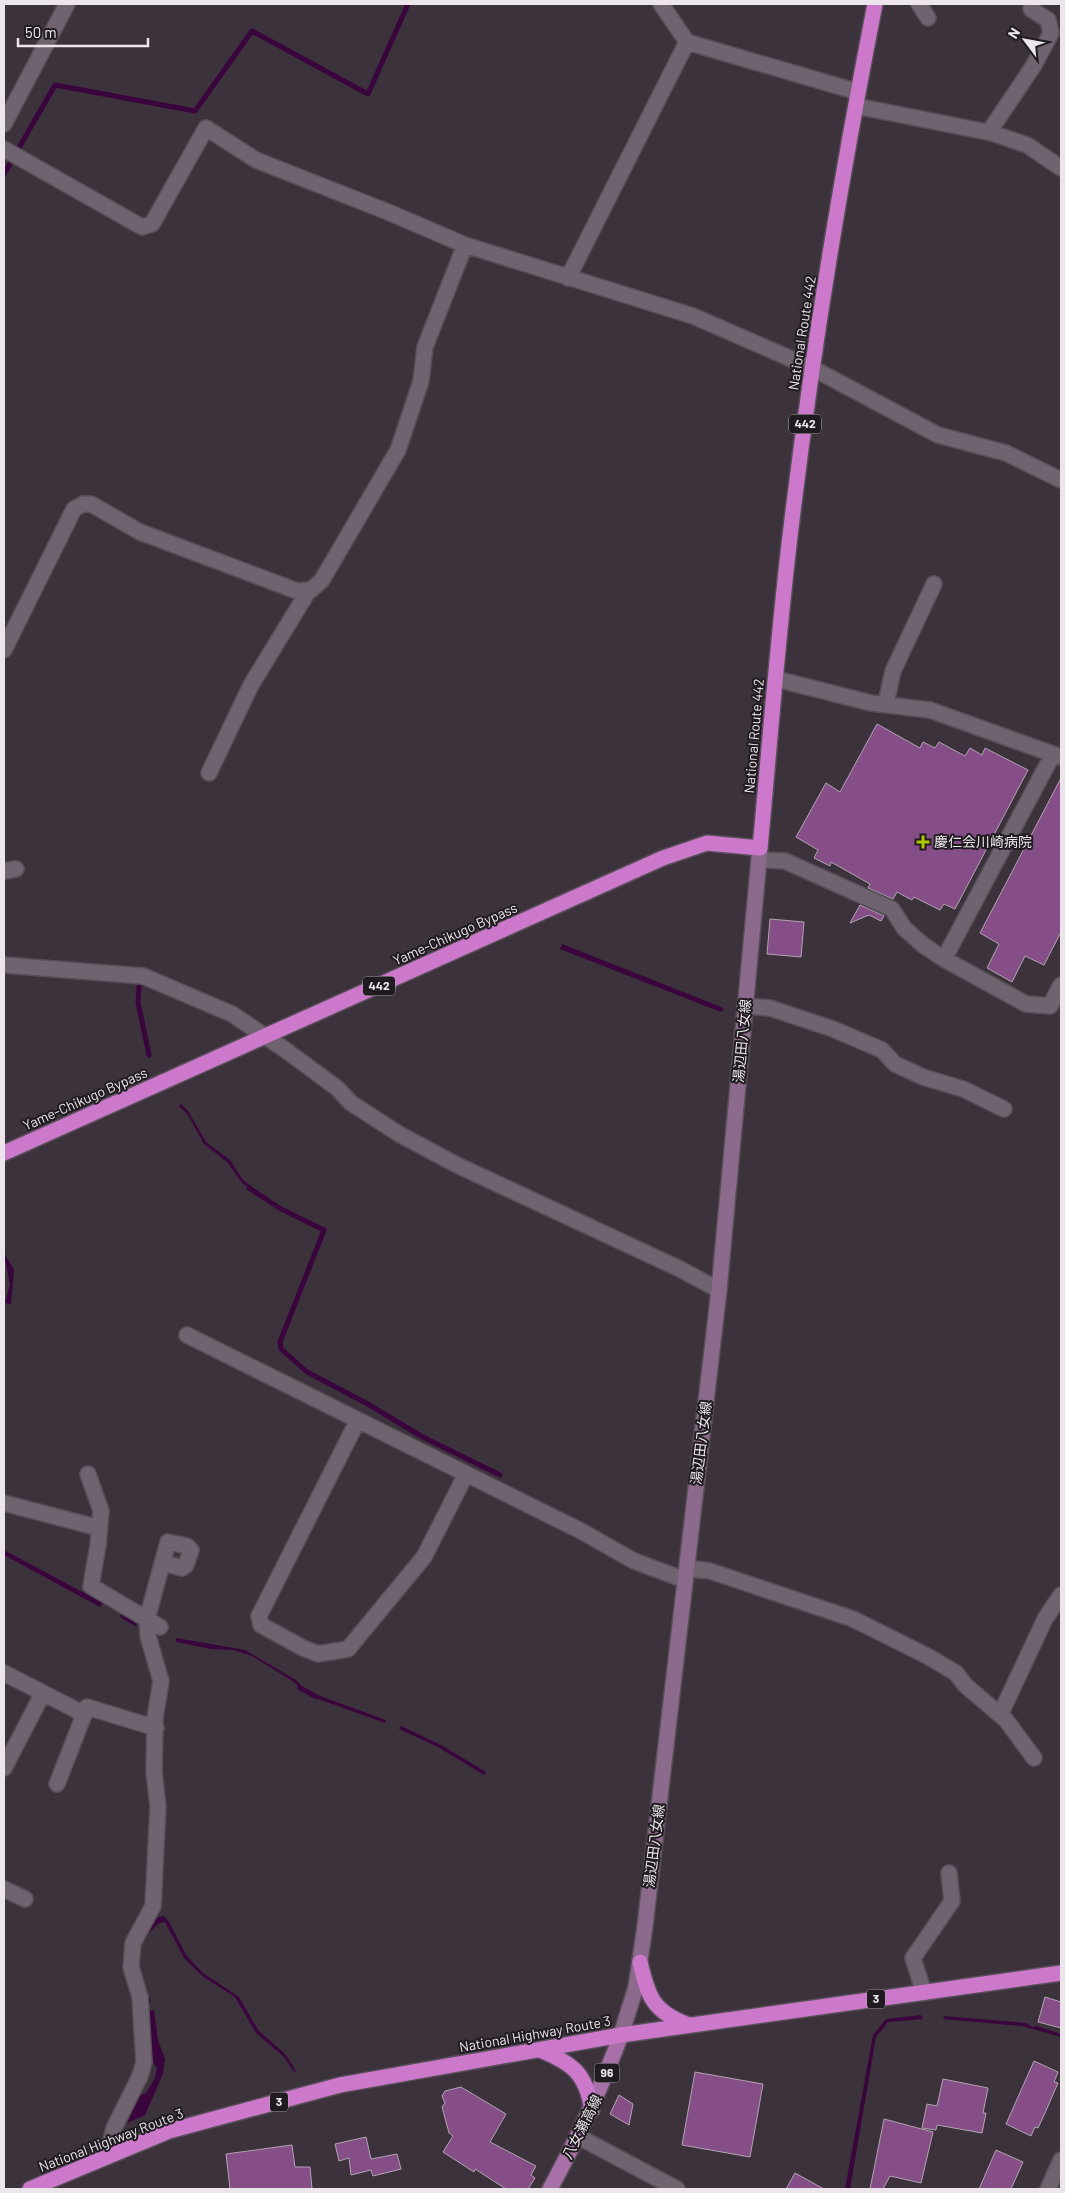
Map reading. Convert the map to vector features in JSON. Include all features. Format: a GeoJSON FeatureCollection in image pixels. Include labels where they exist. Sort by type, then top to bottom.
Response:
{"type":"FeatureCollection","features":[{"type":"Feature","properties":{"kind":"highway","name":"National Route 442"},"geometry":{"type":"LineString","coordinates":[[760,854],[790,530],[812,368],[857,99],[875,4]]}},
{"type":"Feature","properties":{"kind":"highway","name":"Yame-Chikugo Bypass"},"geometry":{"type":"LineString","coordinates":[[4,1153],[663,858],[707,843],[760,854]]}},
{"type":"Feature","properties":{"kind":"highway"},"geometry":{"type":"LineString","coordinates":[[640,1962],[649,1995],[654,2004],[675,2020],[691,2026]]}},
{"type":"Feature","properties":{"kind":"highway","name":"National Highway Route 3"},"geometry":{"type":"LineString","coordinates":[[30,2189],[169,2131],[340,2085],[621,2036],[1061,1973]]}},
{"type":"Feature","properties":{"kind":"highway"},"geometry":{"type":"LineString","coordinates":[[538,2049],[557,2057],[577,2070],[584,2081],[592,2110]]}},
{"type":"Feature","properties":{"kind":"main road","name":"湯辺田八女線"},"geometry":{"type":"LineString","coordinates":[[621,2036],[636,1987],[640,1962],[686,1574],[719,1290],[760,854]]}},
{"type":"Feature","properties":{"kind":"main road","name":"八女瀬高線"},"geometry":{"type":"LineString","coordinates":[[550,2189],[592,2110],[621,2036]]}},
{"type":"Feature","properties":{"kind":"street"},"geometry":{"type":"LineString","coordinates":[[4,124],[66,4]]}},
{"type":"Feature","properties":{"kind":"street"},"geometry":{"type":"LineString","coordinates":[[661,4],[687,42],[857,99],[989,132],[1027,144],[1061,168]]}},
{"type":"Feature","properties":{"kind":"street"},"geometry":{"type":"LineString","coordinates":[[919,4],[928,18]]}},
{"type":"Feature","properties":{"kind":"street"},"geometry":{"type":"LineString","coordinates":[[989,132],[1034,65],[1051,33],[1048,20],[1031,9]]}},
{"type":"Feature","properties":{"kind":"street"},"geometry":{"type":"LineString","coordinates":[[568,278],[687,42]]}},
{"type":"Feature","properties":{"kind":"street"},"geometry":{"type":"LineString","coordinates":[[4,149],[142,227],[152,224],[206,128],[256,160],[388,212],[465,245],[693,316],[812,368],[938,435],[1006,453],[1061,480]]}},
{"type":"Feature","properties":{"kind":"street"},"geometry":{"type":"LineString","coordinates":[[4,650],[74,509],[83,504],[91,504],[140,532],[297,591],[311,590],[322,580],[398,450],[420,381],[425,347],[465,245]]}},
{"type":"Feature","properties":{"kind":"street"},"geometry":{"type":"LineString","coordinates":[[886,703],[892,671],[934,584]]}},
{"type":"Feature","properties":{"kind":"street"},"geometry":{"type":"LineString","coordinates":[[209,773],[251,685],[308,590]]}},
{"type":"Feature","properties":{"kind":"street"},"geometry":{"type":"LineString","coordinates":[[776,679],[872,703],[886,703],[930,710],[1057,756],[944,959]]}},
{"type":"Feature","properties":{"kind":"street"},"geometry":{"type":"LineString","coordinates":[[760,854],[785,861],[892,909],[904,928],[923,946],[1026,1004],[1050,1006],[1061,985]]}},
{"type":"Feature","properties":{"kind":"street"},"geometry":{"type":"LineString","coordinates":[[4,965],[143,976],[232,1014],[267,1036],[337,1088],[351,1103],[399,1134],[457,1165],[680,1269],[719,1290]]}},
{"type":"Feature","properties":{"kind":"street"},"geometry":{"type":"LineString","coordinates":[[745,1006],[770,1008],[833,1029],[882,1050],[894,1064],[923,1077],[963,1089],[1004,1109]]}},
{"type":"Feature","properties":{"kind":"street"},"geometry":{"type":"LineString","coordinates":[[187,1335],[581,1531],[634,1561],[686,1574],[710,1571],[853,1619],[929,1657],[956,1673],[965,1685],[1000,1715],[1034,1758]]}},
{"type":"Feature","properties":{"kind":"street"},"geometry":{"type":"LineString","coordinates":[[358,1420],[259,1616],[261,1624],[303,1648],[318,1654],[348,1649],[424,1557],[466,1474]]}},
{"type":"Feature","properties":{"kind":"street"},"geometry":{"type":"LineString","coordinates":[[88,1474],[101,1511],[91,1586],[160,1627]]}},
{"type":"Feature","properties":{"kind":"street"},"geometry":{"type":"LineString","coordinates":[[4,1503],[99,1528]]}},
{"type":"Feature","properties":{"kind":"street"},"geometry":{"type":"LineString","coordinates":[[107,2157],[114,2128],[140,2076],[144,2062],[140,1997],[131,1967],[133,1943],[153,1906],[158,1806],[154,1772],[161,1681],[148,1636],[146,1618],[162,1563]]}},
{"type":"Feature","properties":{"kind":"street"},"geometry":{"type":"LineString","coordinates":[[1000,1715],[1045,1619],[1061,1595]]}},
{"type":"Feature","properties":{"kind":"street"},"geometry":{"type":"LineString","coordinates":[[4,1673],[84,1714]]}},
{"type":"Feature","properties":{"kind":"street"},"geometry":{"type":"LineString","coordinates":[[4,1768],[43,1693]]}},
{"type":"Feature","properties":{"kind":"street"},"geometry":{"type":"LineString","coordinates":[[57,1784],[87,1707],[156,1728]]}},
{"type":"Feature","properties":{"kind":"street"},"geometry":{"type":"LineString","coordinates":[[924,1993],[913,1958],[952,1901],[949,1873]]}},
{"type":"Feature","properties":{"kind":"street"},"geometry":{"type":"LineString","coordinates":[[4,1889],[25,1899]]}},
{"type":"Feature","properties":{"kind":"street"},"geometry":{"type":"LineString","coordinates":[[579,2137],[677,2189]]}},
{"type":"Feature","properties":{"kind":"street"},"geometry":{"type":"LineString","coordinates":[[1048,2189],[1061,2160]]}},
{"type":"Feature","properties":{"kind":"shaded area"},"geometry":{"type":"Polygon","coordinates":[[[562,944],[724,1009],[721,1012],[560,949],[562,944]]]}},
{"type":"Feature","properties":{"kind":"shaded area"},"geometry":{"type":"Polygon","coordinates":[[[181,1104],[188,1111],[206,1142],[230,1160],[243,1180],[256,1190],[254,1192],[243,1184],[227,1162],[204,1144],[188,1115],[179,1106],[181,1104]]]}},
{"type":"Feature","properties":{"kind":"shaded area"},"geometry":{"type":"Polygon","coordinates":[[[4,1253],[14,1270],[11,1304],[5,1303],[10,1285],[4,1253]]]}},
{"type":"Feature","properties":{"kind":"shaded area"},"geometry":{"type":"Polygon","coordinates":[[[4,1550],[103,1603],[100,1607],[4,1555],[4,1550]]]}},
{"type":"Feature","properties":{"kind":"shaded area"},"geometry":{"type":"Polygon","coordinates":[[[176,1638],[245,1650],[296,1680],[306,1691],[305,1693],[294,1682],[252,1656],[233,1650],[211,1649],[176,1642],[176,1638]]]}},
{"type":"Feature","properties":{"kind":"shaded area"},"geometry":{"type":"Polygon","coordinates":[[[312,1693],[386,1720],[385,1723],[310,1696],[312,1693]]]}},
{"type":"Feature","properties":{"kind":"shaded area"},"geometry":{"type":"Polygon","coordinates":[[[401,1726],[443,1746],[486,1772],[484,1775],[438,1747],[399,1729],[401,1726]]]}},
{"type":"Feature","properties":{"kind":"shaded area"},"geometry":{"type":"Polygon","coordinates":[[[164,1916],[186,1955],[203,1973],[239,1997],[258,2030],[285,2054],[296,2071],[294,2072],[284,2057],[256,2033],[235,1997],[202,1976],[184,1958],[165,1922],[159,1923],[145,1938],[139,1956],[142,1974],[151,2002],[147,2003],[136,1963],[136,1953],[151,1924],[158,1917],[164,1916]]]}},
{"type":"Feature","properties":{"kind":"shaded area"},"geometry":{"type":"Polygon","coordinates":[[[154,2010],[158,2040],[165,2059],[163,2074],[145,2115],[127,2123],[138,2096],[146,2093],[155,2078],[157,2068],[150,2050],[147,2011],[154,2010]]]}},
{"type":"Feature","properties":{"kind":"shaded area"},"geometry":{"type":"Polygon","coordinates":[[[921,2015],[923,2019],[888,2022],[876,2037],[850,2189],[845,2189],[873,2035],[886,2019],[921,2015]]]}},
{"type":"Feature","properties":{"kind":"shaded area"},"geometry":{"type":"Polygon","coordinates":[[[943,2016],[1026,2023],[1032,2027],[1037,2026],[1061,2034],[1061,2037],[1022,2026],[944,2019],[943,2016]]]}},
{"type":"Feature","properties":{"kind":"building"},"geometry":{"type":"Polygon","coordinates":[[[877,724],[920,748],[923,742],[935,748],[939,742],[965,756],[970,748],[982,755],[985,748],[1028,770],[955,909],[944,904],[940,910],[914,897],[912,900],[897,892],[893,899],[868,888],[870,884],[831,862],[830,866],[814,858],[818,850],[796,837],[826,783],[840,792],[877,724]]]}},
{"type":"Feature","properties":{"kind":"building"},"geometry":{"type":"Polygon","coordinates":[[[1061,778],[1061,932],[1044,965],[1025,956],[1012,982],[987,968],[999,944],[980,933],[1061,778]]]}},
{"type":"Feature","properties":{"kind":"building"},"geometry":{"type":"Polygon","coordinates":[[[860,905],[884,916],[881,921],[869,915],[850,923],[860,905]]]}},
{"type":"Feature","properties":{"kind":"building"},"geometry":{"type":"Polygon","coordinates":[[[770,919],[804,922],[801,957],[767,954],[770,919]]]}},
{"type":"Feature","properties":{"kind":"building"},"geometry":{"type":"Polygon","coordinates":[[[1045,1997],[1061,2002],[1061,2028],[1038,2022],[1045,1997]]]}},
{"type":"Feature","properties":{"kind":"building"},"geometry":{"type":"Polygon","coordinates":[[[1034,2061],[1058,2072],[1054,2082],[1058,2083],[1038,2128],[1035,2127],[1031,2136],[1006,2124],[1034,2061]]]}},
{"type":"Feature","properties":{"kind":"building"},"geometry":{"type":"Polygon","coordinates":[[[695,2072],[763,2084],[750,2157],[682,2145],[695,2072]]]}},
{"type":"Feature","properties":{"kind":"building"},"geometry":{"type":"Polygon","coordinates":[[[943,2079],[988,2088],[983,2113],[986,2113],[982,2133],[937,2125],[936,2130],[922,2128],[927,2104],[937,2106],[943,2079]]]}},
{"type":"Feature","properties":{"kind":"building"},"geometry":{"type":"Polygon","coordinates":[[[461,2087],[506,2114],[490,2142],[536,2166],[531,2175],[535,2178],[528,2189],[506,2189],[475,2169],[474,2172],[443,2152],[453,2136],[449,2133],[442,2107],[445,2103],[442,2096],[445,2091],[461,2087]]]}},
{"type":"Feature","properties":{"kind":"building"},"geometry":{"type":"Polygon","coordinates":[[[619,2095],[633,2104],[629,2125],[610,2114],[619,2095]]]}},
{"type":"Feature","properties":{"kind":"building"},"geometry":{"type":"Polygon","coordinates":[[[884,2119],[933,2132],[921,2183],[890,2176],[883,2189],[870,2189],[884,2119]]]}},
{"type":"Feature","properties":{"kind":"building"},"geometry":{"type":"Polygon","coordinates":[[[366,2137],[371,2159],[397,2154],[401,2169],[373,2176],[371,2170],[351,2175],[349,2158],[339,2161],[335,2144],[366,2137]]]}},
{"type":"Feature","properties":{"kind":"building"},"geometry":{"type":"Polygon","coordinates":[[[292,2145],[295,2167],[310,2167],[312,2189],[230,2189],[226,2154],[292,2145]]]}},
{"type":"Feature","properties":{"kind":"building"},"geometry":{"type":"Polygon","coordinates":[[[996,2150],[1023,2162],[1011,2189],[979,2189],[996,2150]]]}},
{"type":"Feature","properties":{"kind":"building"},"geometry":{"type":"Polygon","coordinates":[[[795,2173],[824,2189],[786,2189],[795,2173]]]}},
{"type":"Feature","properties":{"kind":"waterway"},"geometry":{"type":"LineString","coordinates":[[4,174],[55,85],[195,111],[252,31],[368,94],[408,4]]}},
{"type":"Feature","properties":{"kind":"waterway"},"geometry":{"type":"LineString","coordinates":[[139,987],[138,1002],[149,1055]]}},
{"type":"Feature","properties":{"kind":"waterway"},"geometry":{"type":"LineString","coordinates":[[249,1188],[281,1209],[324,1230],[280,1342],[281,1349],[307,1372],[366,1403],[421,1436],[500,1475]]}},
{"type":"Feature","properties":{"kind":"waterway"},"geometry":{"type":"LineString","coordinates":[[123,1616],[135,1623]]}},
{"type":"Feature","properties":{"kind":"waterway"},"geometry":{"type":"LineString","coordinates":[[300,1688],[317,1697]]}},
{"type":"Feature","properties":{"kind":"place","name":"慶仁会川崎病院"},"geometry":{"type":"Point","coordinates":[923,842]}}]}
